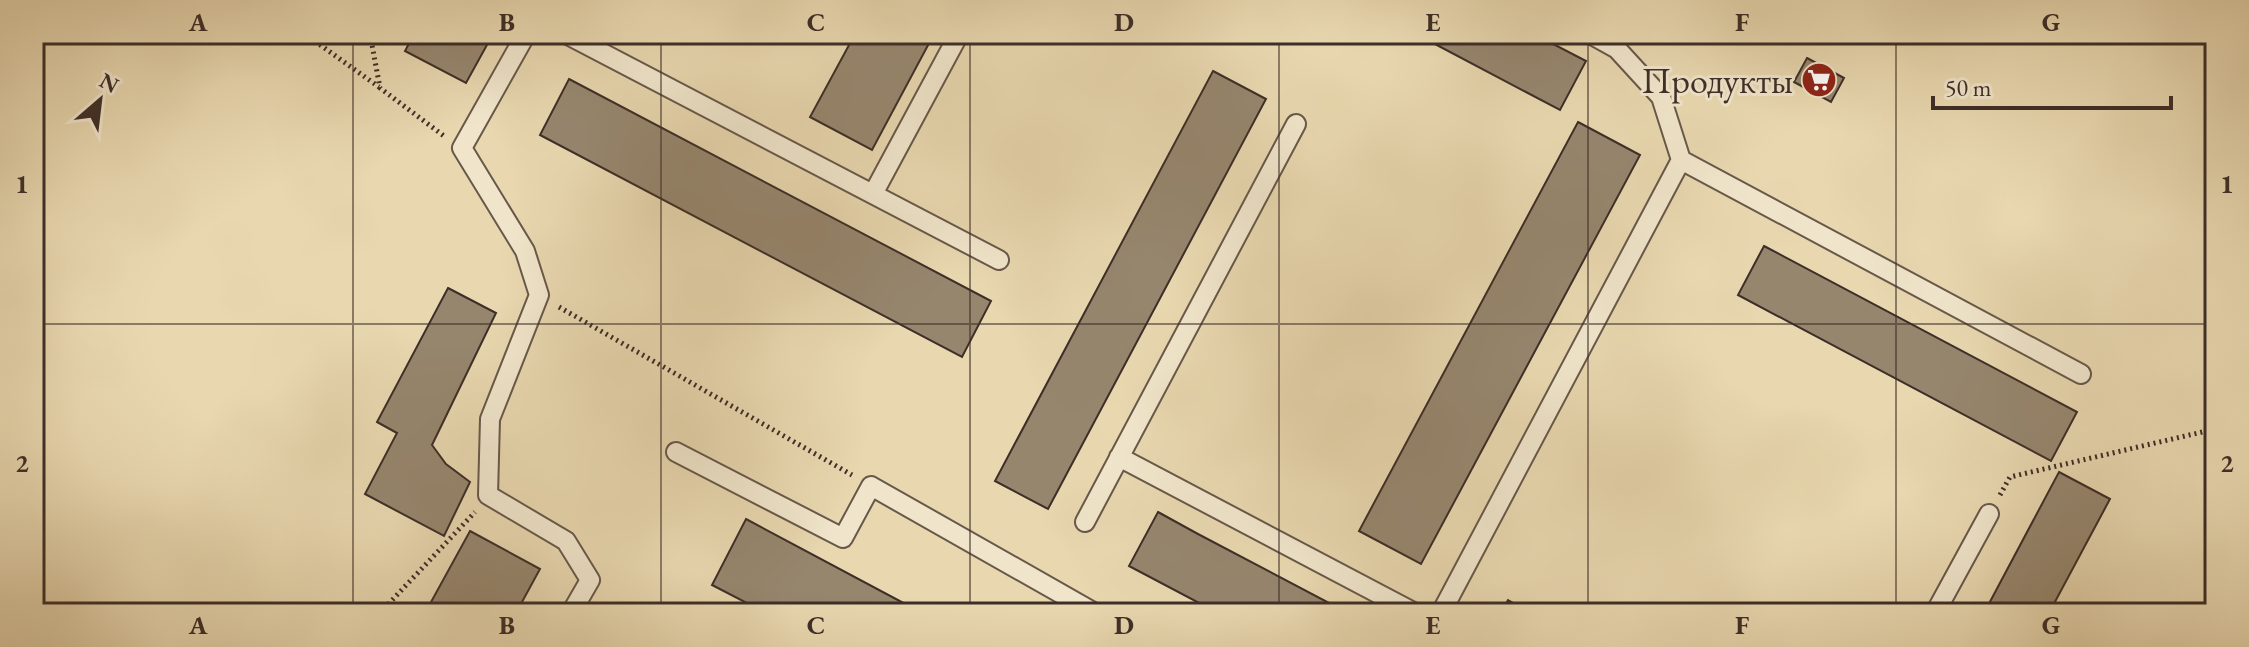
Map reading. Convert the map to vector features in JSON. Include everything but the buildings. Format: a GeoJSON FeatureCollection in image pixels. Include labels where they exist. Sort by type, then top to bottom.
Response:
{"type":"FeatureCollection","features":[{"type":"Feature","properties":{"kind":"lane"},"geometry":{"type":"LineString","coordinates":[[526,34],[462,148],[525,251],[539,295],[490,419],[488,495],[566,541],[590,580],[571,613]]}},
{"type":"Feature","properties":{"kind":"lane"},"geometry":{"type":"LineString","coordinates":[[566,34],[999,260]]}},
{"type":"Feature","properties":{"kind":"lane"},"geometry":{"type":"LineString","coordinates":[[873,194],[959,34]]}},
{"type":"Feature","properties":{"kind":"lane"},"geometry":{"type":"LineString","coordinates":[[1590,34],[1617,49],[1661,97],[1681,160],[2081,374]]}},
{"type":"Feature","properties":{"kind":"lane"},"geometry":{"type":"LineString","coordinates":[[1085,522],[1296,124]]}},
{"type":"Feature","properties":{"kind":"lane"},"geometry":{"type":"LineString","coordinates":[[1441,613],[1681,160]]}},
{"type":"Feature","properties":{"kind":"lane"},"geometry":{"type":"LineString","coordinates":[[676,452],[843,538],[871,486],[1076,608],[1095,613]]}},
{"type":"Feature","properties":{"kind":"lane"},"geometry":{"type":"LineString","coordinates":[[1119,457],[1415,613]]}},
{"type":"Feature","properties":{"kind":"lane"},"geometry":{"type":"LineString","coordinates":[[1935,613],[1989,514]]}},
{"type":"Feature","properties":{"kind":"path"},"geometry":{"type":"LineString","coordinates":[[305,34],[462,148]]}},
{"type":"Feature","properties":{"kind":"path"},"geometry":{"type":"LineString","coordinates":[[370,34],[380,88]]}},
{"type":"Feature","properties":{"kind":"path"},"geometry":{"type":"LineString","coordinates":[[539,295],[871,486]]}},
{"type":"Feature","properties":{"kind":"path"},"geometry":{"type":"LineString","coordinates":[[1989,514],[2010,477],[2215,429]]}},
{"type":"Feature","properties":{"kind":"path"},"geometry":{"type":"LineString","coordinates":[[380,613],[464,528],[488,495]]}},
{"type":"Feature","properties":{"kind":"place","name":"Продукты"},"geometry":{"type":"Point","coordinates":[1819,80]}}]}
